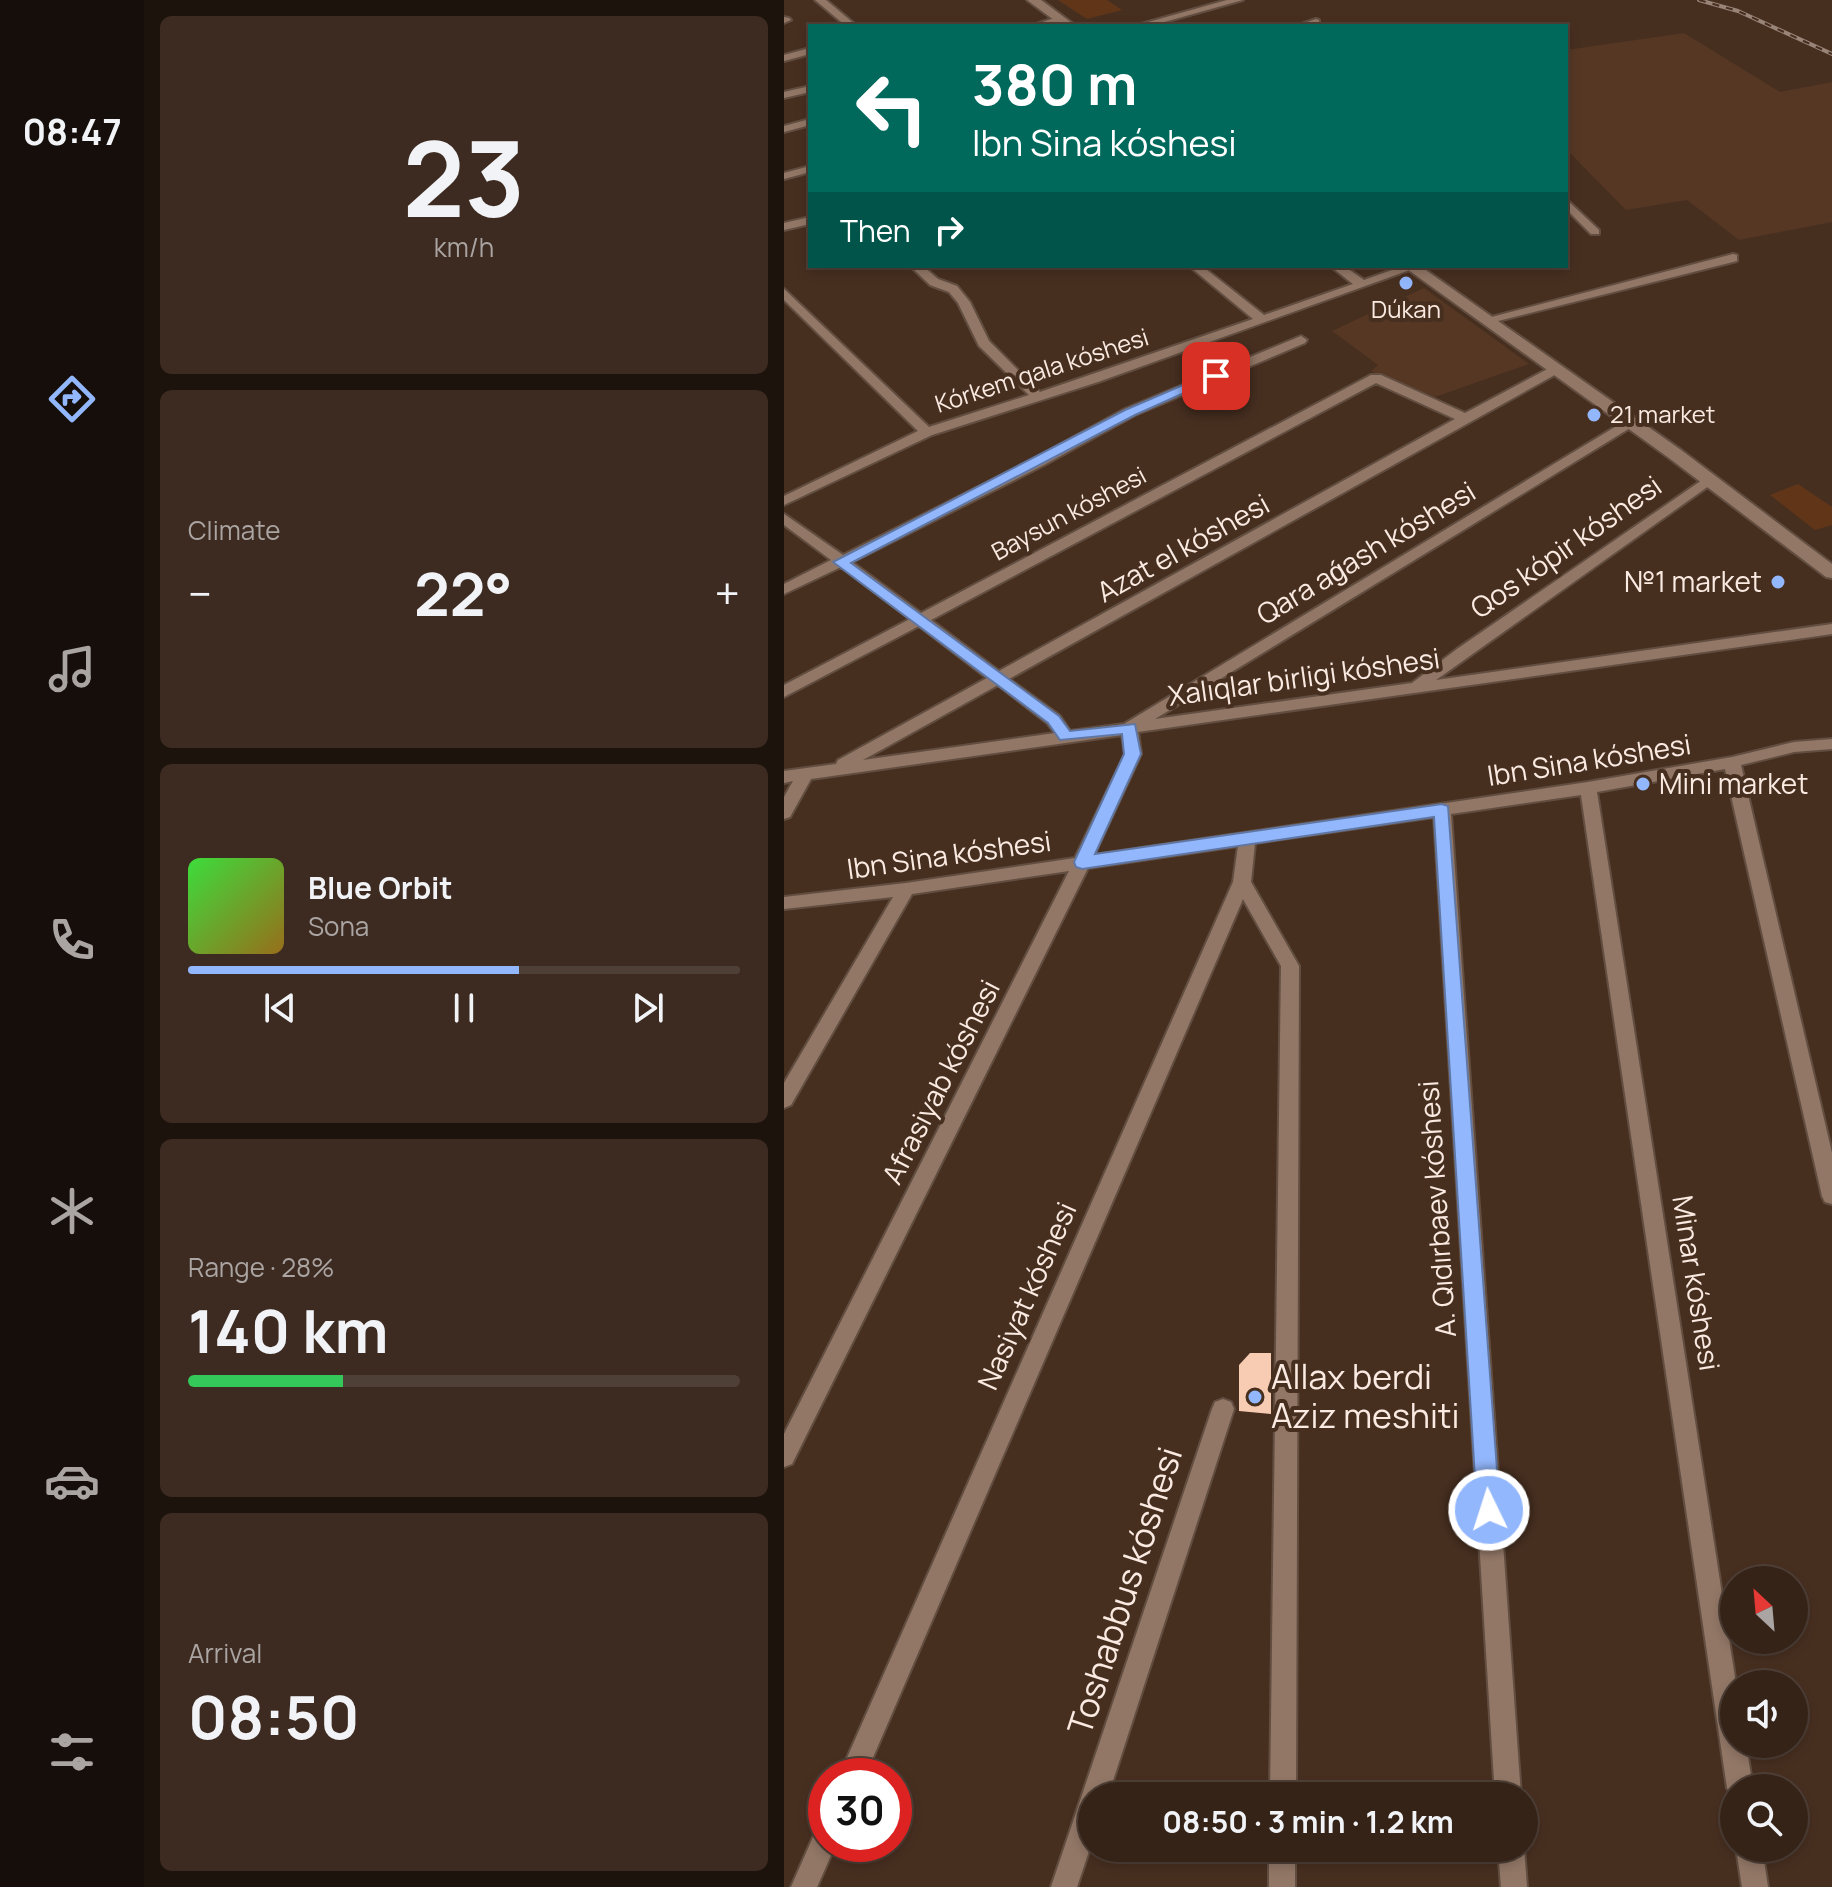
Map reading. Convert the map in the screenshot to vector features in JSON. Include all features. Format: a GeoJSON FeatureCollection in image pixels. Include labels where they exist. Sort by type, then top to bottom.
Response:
{"type":"FeatureCollection","features":[{"type":"Feature","properties":{"kind":"street"},"geometry":{"type":"LineString","coordinates":[[820,0],[850,24]]}},
{"type":"Feature","properties":{"kind":"street"},"geometry":{"type":"LineString","coordinates":[[1033,0],[1065,23]]}},
{"type":"Feature","properties":{"kind":"street"},"geometry":{"type":"LineString","coordinates":[[1158,24],[1238,0]]}},
{"type":"Feature","properties":{"kind":"street"},"geometry":{"type":"LineString","coordinates":[[1308,24],[1316,22]]}},
{"type":"Feature","properties":{"kind":"street"},"geometry":{"type":"LineString","coordinates":[[784,58],[808,52]]}},
{"type":"Feature","properties":{"kind":"street"},"geometry":{"type":"LineString","coordinates":[[784,95],[808,89]]}},
{"type":"Feature","properties":{"kind":"street"},"geometry":{"type":"LineString","coordinates":[[784,129],[808,123]]}},
{"type":"Feature","properties":{"kind":"street"},"geometry":{"type":"LineString","coordinates":[[784,176],[808,170]]}},
{"type":"Feature","properties":{"kind":"street"},"geometry":{"type":"LineString","coordinates":[[1568,204],[1595,232]]}},
{"type":"Feature","properties":{"kind":"street"},"geometry":{"type":"LineString","coordinates":[[784,227],[808,221]]}},
{"type":"Feature","properties":{"kind":"street"},"geometry":{"type":"LineString","coordinates":[[1486,320],[1733,258]]}},
{"type":"Feature","properties":{"kind":"street"},"geometry":{"type":"LineString","coordinates":[[918,268],[934,282],[953,289],[964,302],[983,343],[1037,396]]}},
{"type":"Feature","properties":{"kind":"street"},"geometry":{"type":"LineString","coordinates":[[1197,268],[1261,319]]}},
{"type":"Feature","properties":{"kind":"street"},"geometry":{"type":"LineString","coordinates":[[1339,268],[1362,284]]}},
{"type":"Feature","properties":{"kind":"street","name":"Kórkem qala kóshesi"},"geometry":{"type":"LineString","coordinates":[[784,501],[927,432],[1408,268]]}},
{"type":"Feature","properties":{"kind":"street"},"geometry":{"type":"LineString","coordinates":[[1412,268],[1630,422],[1832,573]]}},
{"type":"Feature","properties":{"kind":"street"},"geometry":{"type":"LineString","coordinates":[[784,293],[927,432]]}},
{"type":"Feature","properties":{"kind":"street"},"geometry":{"type":"LineString","coordinates":[[784,590],[1130,412],[1301,340]]}},
{"type":"Feature","properties":{"kind":"street","name":"Azat el kóshesi"},"geometry":{"type":"LineString","coordinates":[[835,769],[1555,369]]}},
{"type":"Feature","properties":{"kind":"street","name":"Baysun kóshesi"},"geometry":{"type":"LineString","coordinates":[[784,692],[1376,378],[1467,419]]}},
{"type":"Feature","properties":{"kind":"street","name":"Qara aǵash kóshesi"},"geometry":{"type":"LineString","coordinates":[[1129,728],[1630,422]]}},
{"type":"Feature","properties":{"kind":"street","name":"Qos kópir kóshesi"},"geometry":{"type":"LineString","coordinates":[[1417,687],[1462,652],[1708,480]]}},
{"type":"Feature","properties":{"kind":"street"},"geometry":{"type":"LineString","coordinates":[[784,518],[1053,719],[1066,737]]}},
{"type":"Feature","properties":{"kind":"street","name":"Xalıqlar birligi kóshesi"},"geometry":{"type":"LineString","coordinates":[[784,777],[1832,629]]}},
{"type":"Feature","properties":{"kind":"street","name":"Afrasiyab kóshesi"},"geometry":{"type":"LineString","coordinates":[[784,1457],[1082,862],[1133,754],[1129,728]]}},
{"type":"Feature","properties":{"kind":"street","name":"Ibn Sina kóshesi"},"geometry":{"type":"LineString","coordinates":[[784,903],[906,889],[1588,788],[1732,762],[1794,747],[1832,744]]}},
{"type":"Feature","properties":{"kind":"street"},"geometry":{"type":"LineString","coordinates":[[1732,762],[1832,1196]]}},
{"type":"Feature","properties":{"kind":"street"},"geometry":{"type":"LineString","coordinates":[[784,813],[805,774]]}},
{"type":"Feature","properties":{"kind":"street","name":"Minar kóshesi"},"geometry":{"type":"LineString","coordinates":[[1588,788],[1738,1774]]}},
{"type":"Feature","properties":{"kind":"street","name":"A. Qıdırbaev kóshesi"},"geometry":{"type":"LineString","coordinates":[[1442,810],[1507,1782]]}},
{"type":"Feature","properties":{"kind":"street","name":"Nasiyat kóshesi"},"geometry":{"type":"LineString","coordinates":[[860,1758],[1242,882],[1247,839]]}},
{"type":"Feature","properties":{"kind":"street"},"geometry":{"type":"LineString","coordinates":[[1242,882],[1290,966],[1283,1782]]}},
{"type":"Feature","properties":{"kind":"street"},"geometry":{"type":"LineString","coordinates":[[784,1100],[906,889]]}},
{"type":"Feature","properties":{"kind":"street","name":"Toshabbus kóshesi"},"geometry":{"type":"LineString","coordinates":[[1100,1782],[1223,1409]]}},
{"type":"Feature","properties":{"kind":"street"},"geometry":{"type":"LineString","coordinates":[[1064,1887],[1078,1846]]}},
{"type":"Feature","properties":{"kind":"street"},"geometry":{"type":"LineString","coordinates":[[804,1887],[815,1862]]}},
{"type":"Feature","properties":{"kind":"street"},"geometry":{"type":"LineString","coordinates":[[1282,1862],[1282,1887]]}},
{"type":"Feature","properties":{"kind":"street"},"geometry":{"type":"LineString","coordinates":[[1512,1862],[1514,1887]]}},
{"type":"Feature","properties":{"kind":"street"},"geometry":{"type":"LineString","coordinates":[[1751,1862],[1755,1887]]}},
{"type":"Feature","properties":{"kind":"shaded area"},"geometry":{"type":"Polygon","coordinates":[[[1058,0],[1107,0],[1122,10],[1087,19],[1058,0]]]}},
{"type":"Feature","properties":{"kind":"shaded area"},"geometry":{"type":"Polygon","coordinates":[[[1684,33],[1780,92],[1832,82],[1832,222],[1739,240],[1687,200],[1626,210],[1568,151],[1568,50],[1684,33]]]}},
{"type":"Feature","properties":{"kind":"shaded area"},"geometry":{"type":"Polygon","coordinates":[[[1424,288],[1529,364],[1435,397],[1371,371],[1378,365],[1332,331],[1424,288]]]}},
{"type":"Feature","properties":{"kind":"shaded area"},"geometry":{"type":"Polygon","coordinates":[[[1798,484],[1832,507],[1832,525],[1815,530],[1770,495],[1798,484]]]}},
{"type":"Feature","properties":{"kind":"building","name":"Allax berdi Aziz meshiti"},"geometry":{"type":"Polygon","coordinates":[[[1250,1353],[1271,1353],[1271,1414],[1239,1411],[1239,1365],[1250,1353]]]}},
{"type":"Feature","properties":{"kind":"railway"},"geometry":{"type":"LineString","coordinates":[[1699,0],[1738,11],[1832,54]]}},
{"type":"Feature","properties":{"kind":"place","name":"Dúkan"},"geometry":{"type":"Point","coordinates":[1406,283]}},
{"type":"Feature","properties":{"kind":"place","name":"21 market"},"geometry":{"type":"Point","coordinates":[1594,415]}},
{"type":"Feature","properties":{"kind":"place","name":"№1 market"},"geometry":{"type":"Point","coordinates":[1778,582]}},
{"type":"Feature","properties":{"kind":"place","name":"Mini market"},"geometry":{"type":"Point","coordinates":[1643,784]}},
{"type":"Feature","properties":{"kind":"place","name":"Allax berdi Aziz meshiti"},"geometry":{"type":"Point","coordinates":[1255,1397]}},
{"type":"Feature","properties":{"kind":"route"},"geometry":{"type":"LineString","coordinates":[[1216,376],[1130,412],[1039,462],[841,562],[1053,719],[1066,737],[1129,728],[1133,754],[1082,862],[1442,810],[1489,1510]]}}]}
